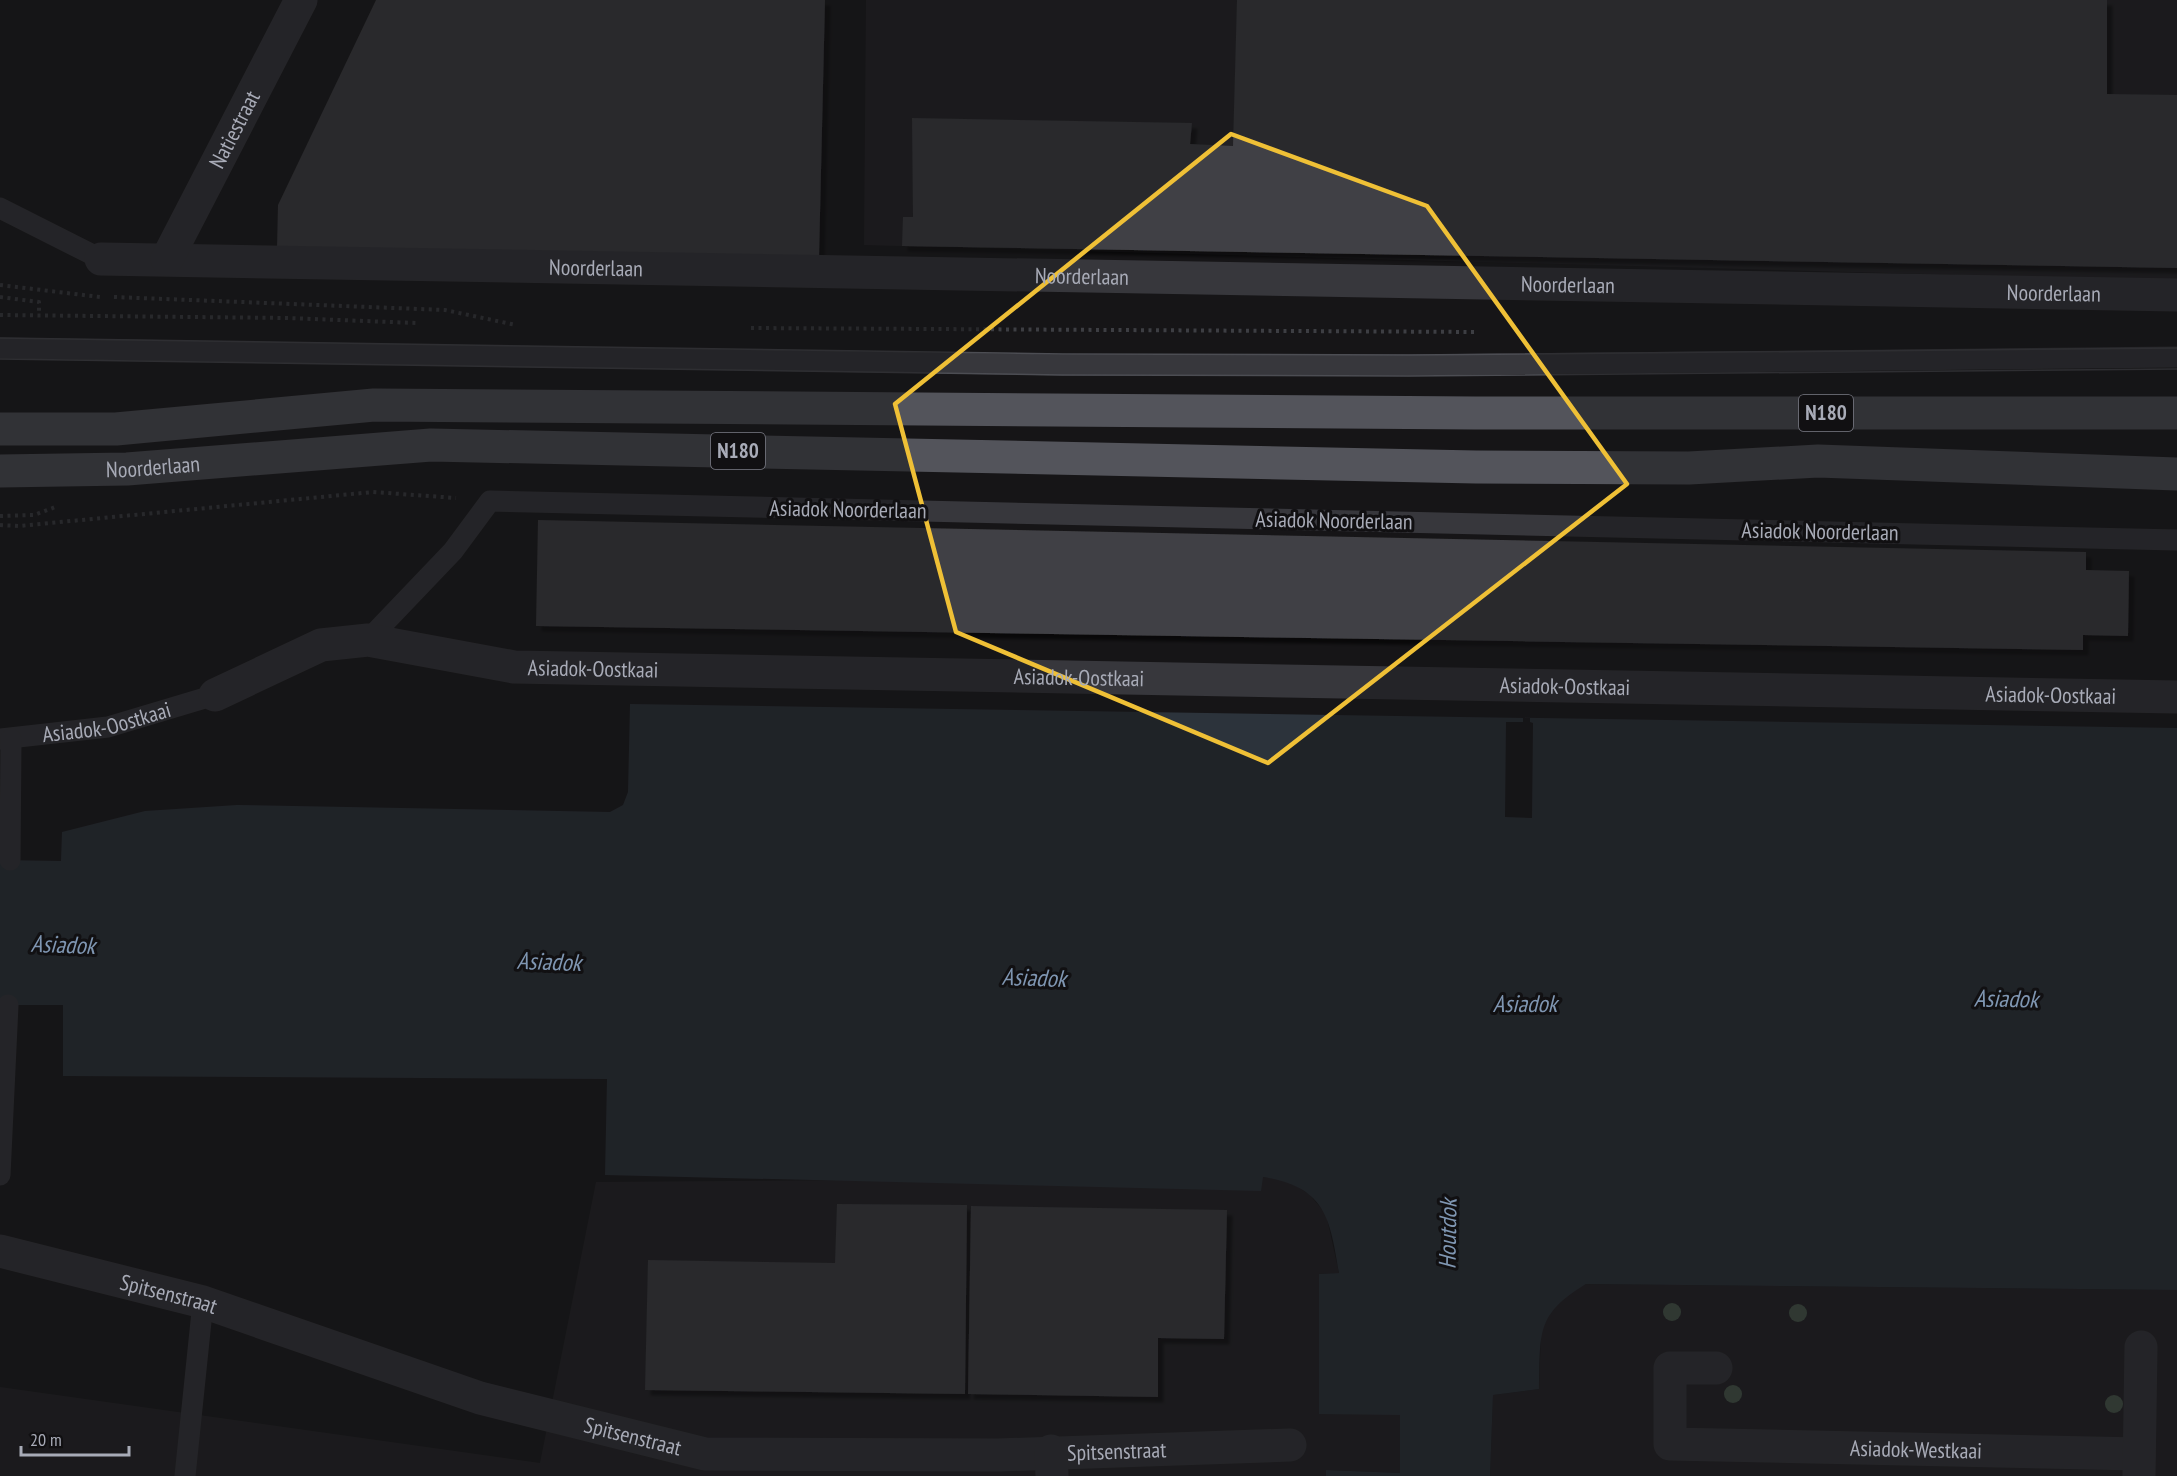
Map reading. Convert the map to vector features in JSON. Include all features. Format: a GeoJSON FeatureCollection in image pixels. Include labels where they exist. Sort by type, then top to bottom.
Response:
{"type":"FeatureCollection","features":[{"type":"Feature","properties":{"kind":"main road","name":"Noorderlaan"},"geometry":{"type":"LineString","coordinates":[[0,429],[116,429],[374,405],[1463,413],[2177,412]]}},
{"type":"Feature","properties":{"kind":"main road","name":"Noorderlaan"},"geometry":{"type":"LineString","coordinates":[[0,471],[127,469],[431,446],[1488,467],[1689,468],[1818,461],[2177,474]]}},
{"type":"Feature","properties":{"kind":"street","name":"Natiestraat"},"geometry":{"type":"LineString","coordinates":[[167,259],[301,0]]}},
{"type":"Feature","properties":{"kind":"street","name":"Noorderlaan"},"geometry":{"type":"LineString","coordinates":[[101,259],[2177,295]]}},
{"type":"Feature","properties":{"kind":"street","name":"Asiadok-Oostkaai"},"geometry":{"type":"LineString","coordinates":[[215,695],[321,645],[368,640],[514,667],[2177,697]]}},
{"type":"Feature","properties":{"kind":"street","name":"Spitsenstraat"},"geometry":{"type":"LineString","coordinates":[[0,1251],[203,1302],[480,1398],[705,1454],[999,1455],[1052,1464],[1290,1445]]}},
{"type":"Feature","properties":{"kind":"street"},"geometry":{"type":"LineString","coordinates":[[2139,1465],[2141,1347]]}},
{"type":"Feature","properties":{"kind":"street","name":"Asiadok-Westkaai"},"geometry":{"type":"LineString","coordinates":[[1716,1368],[1670,1368],[1670,1444],[2139,1465]]}},
{"type":"Feature","properties":{"kind":"lane","name":"Noorderlaan"},"geometry":{"type":"LineString","coordinates":[[0,208],[101,259]]}},
{"type":"Feature","properties":{"kind":"lane"},"geometry":{"type":"LineString","coordinates":[[0,348],[1063,365],[1410,365],[2177,357]]}},
{"type":"Feature","properties":{"kind":"lane"},"geometry":{"type":"LineString","coordinates":[[368,640],[453,551],[490,501]]}},
{"type":"Feature","properties":{"kind":"lane","name":"Asiadok Noorderlaan"},"geometry":{"type":"LineString","coordinates":[[490,501],[2177,540]]}},
{"type":"Feature","properties":{"kind":"lane","name":"Asiadok-Oostkaai"},"geometry":{"type":"LineString","coordinates":[[6,739],[108,727],[215,695]]}},
{"type":"Feature","properties":{"kind":"lane"},"geometry":{"type":"LineString","coordinates":[[6,739],[10,860]]}},
{"type":"Feature","properties":{"kind":"lane"},"geometry":{"type":"LineString","coordinates":[[0,1175],[8,1005]]}},
{"type":"Feature","properties":{"kind":"lane"},"geometry":{"type":"LineString","coordinates":[[185,1476],[203,1302]]}},
{"type":"Feature","properties":{"kind":"path"},"geometry":{"type":"LineString","coordinates":[[0,285],[76,296],[445,310],[525,327],[489,325]]}},
{"type":"Feature","properties":{"kind":"path"},"geometry":{"type":"LineString","coordinates":[[0,297],[39,302],[38,320]]}},
{"type":"Feature","properties":{"kind":"path"},"geometry":{"type":"LineString","coordinates":[[0,315],[418,323]]}},
{"type":"Feature","properties":{"kind":"path"},"geometry":{"type":"LineString","coordinates":[[739,328],[1476,332]]}},
{"type":"Feature","properties":{"kind":"path"},"geometry":{"type":"LineString","coordinates":[[0,525],[19,526],[374,492],[490,501]]}},
{"type":"Feature","properties":{"kind":"path"},"geometry":{"type":"LineString","coordinates":[[0,516],[34,515],[64,504]]}},
{"type":"Feature","properties":{"kind":"highlighted area"},"geometry":{"type":"Polygon","coordinates":[[[1231,134],[1427,206],[1627,484],[1268,763],[956,632],[895,404],[1231,134]]]}},
{"type":"Feature","properties":{"kind":"shaded area"},"geometry":{"type":"Polygon","coordinates":[[[866,0],[2177,0],[2177,281],[864,245],[866,0]]]}},
{"type":"Feature","properties":{"kind":"shaded area"},"geometry":{"type":"Polygon","coordinates":[[[1263,1177],[1288,1181],[1309,1194],[1326,1214],[1339,1273],[1319,1274],[1400,1415],[1400,1473],[1326,1470],[1326,1476],[0,1476],[0,1387],[540,1463],[596,1182],[1263,1177]]]}},
{"type":"Feature","properties":{"kind":"shaded area"},"geometry":{"type":"Polygon","coordinates":[[[1586,1284],[2177,1290],[2177,1476],[1490,1476],[1493,1395],[1539,1389],[1541,1332],[1550,1312],[1565,1296],[1586,1284]]]}},
{"type":"Feature","properties":{"kind":"water","name":"Asiadok"},"geometry":{"type":"Polygon","coordinates":[[[630,704],[2177,728],[2177,1290],[1586,1284],[1557,1306],[1544,1328],[1541,1340],[1539,1389],[1493,1395],[1490,1476],[1326,1476],[1326,1470],[1400,1473],[1400,1415],[1319,1414],[1319,1274],[1339,1273],[1332,1236],[1321,1208],[1300,1188],[1284,1182],[1263,1177],[1261,1191],[605,1175],[607,1079],[63,1076],[63,1005],[0,1005],[0,860],[61,861],[62,832],[145,811],[237,805],[610,812],[623,805],[628,792],[630,704]]]}},
{"type":"Feature","properties":{"kind":"pier"},"geometry":{"type":"Polygon","coordinates":[[[1523,718],[1530,718],[1530,722],[1533,723],[1532,818],[1505,817],[1506,722],[1523,722],[1523,718]]]}},
{"type":"Feature","properties":{"kind":"building"},"geometry":{"type":"Polygon","coordinates":[[[376,0],[825,0],[819,257],[277,248],[278,205],[376,0]]]}},
{"type":"Feature","properties":{"kind":"building"},"geometry":{"type":"Polygon","coordinates":[[[1237,0],[2107,0],[2107,94],[2177,95],[2177,268],[902,246],[903,217],[913,217],[912,118],[1192,123],[1190,144],[1233,146],[1237,0]]]}},
{"type":"Feature","properties":{"kind":"building"},"geometry":{"type":"Polygon","coordinates":[[[538,520],[2086,552],[2086,570],[2129,571],[2128,636],[2083,635],[2083,650],[536,626],[538,520]]]}},
{"type":"Feature","properties":{"kind":"building"},"geometry":{"type":"Polygon","coordinates":[[[837,1204],[967,1205],[965,1394],[645,1390],[648,1260],[835,1263],[837,1204]]]}},
{"type":"Feature","properties":{"kind":"building"},"geometry":{"type":"Polygon","coordinates":[[[971,1206],[1227,1210],[1224,1339],[1158,1338],[1158,1397],[968,1394],[971,1206]]]}},
{"type":"Feature","properties":{"kind":"tram line"},"geometry":{"type":"LineString","coordinates":[[0,338],[1063,354],[1410,355],[2177,348]]}},
{"type":"Feature","properties":{"kind":"tram line"},"geometry":{"type":"LineString","coordinates":[[0,359],[1062,375],[1409,376],[2177,369]]}},
{"type":"Feature","properties":{"kind":"water label","name":"Houtdok"},"geometry":{"type":"Point","coordinates":[1448,1234]}}]}
